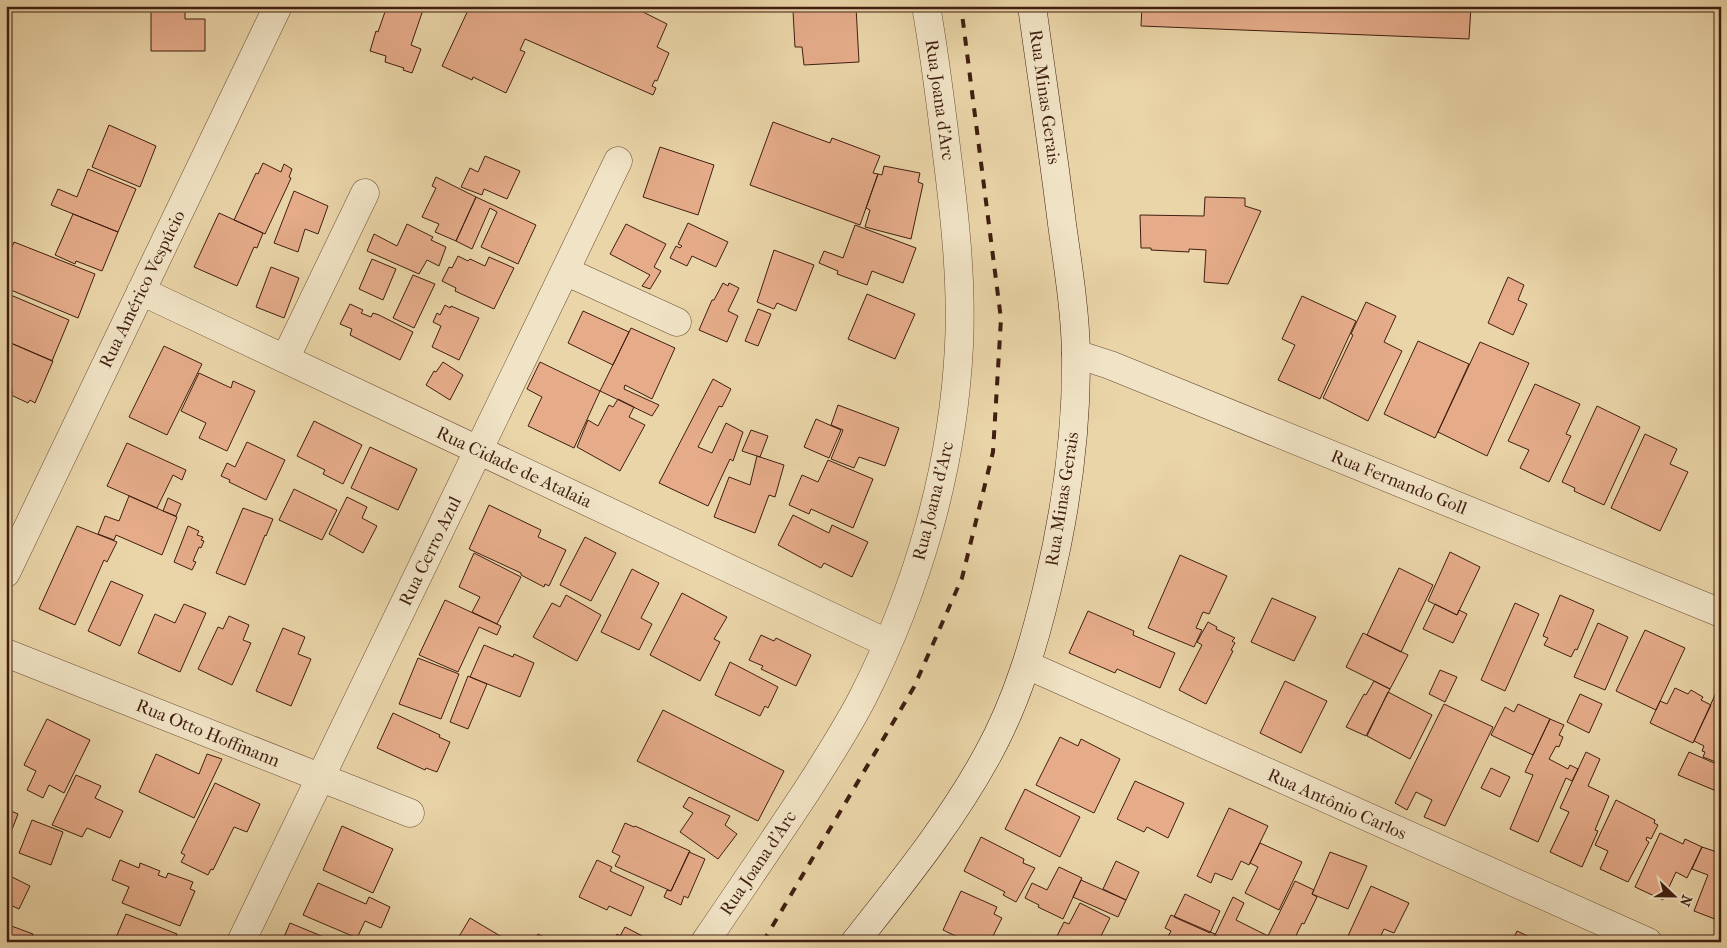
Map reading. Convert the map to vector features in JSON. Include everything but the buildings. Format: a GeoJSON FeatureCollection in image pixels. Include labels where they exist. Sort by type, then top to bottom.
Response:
{"type":"FeatureCollection","features":[{"type":"Feature","properties":{"kind":"street","name":"Rua Américo Vespúcio"},"geometry":{"type":"LineString","coordinates":[[6,573],[278,6]]}},
{"type":"Feature","properties":{"kind":"street","name":"Rua Joana d'Arc"},"geometry":{"type":"LineString","coordinates":[[705,942],[825,762],[862,699],[888,643],[914,576],[940,491],[954,412],[959,345],[959,298],[955,218],[940,95],[926,6]]}},
{"type":"Feature","properties":{"kind":"street","name":"Rua Minas Gerais"},"geometry":{"type":"LineString","coordinates":[[855,942],[933,842],[964,796],[989,753],[1011,707],[1027,665],[1058,541],[1073,436],[1076,354],[1073,302],[1032,6]]}},
{"type":"Feature","properties":{"kind":"street","name":"Rua Cerro Azul"},"geometry":{"type":"LineString","coordinates":[[242,942],[618,161]]}},
{"type":"Feature","properties":{"kind":"street"},"geometry":{"type":"LineString","coordinates":[[285,359],[365,193]]}},
{"type":"Feature","properties":{"kind":"street"},"geometry":{"type":"LineString","coordinates":[[565,272],[677,322]]}},
{"type":"Feature","properties":{"kind":"street","name":"Rua Cidade de Atalaia"},"geometry":{"type":"LineString","coordinates":[[141,291],[888,643]]}},
{"type":"Feature","properties":{"kind":"street","name":"Rua Fernando Goll"},"geometry":{"type":"LineString","coordinates":[[1076,354],[1110,365],[1721,613]]}},
{"type":"Feature","properties":{"kind":"street","name":"Rua Otto Hoffmann"},"geometry":{"type":"LineString","coordinates":[[6,653],[410,813]]}},
{"type":"Feature","properties":{"kind":"street","name":"Rua Antônio Carlos"},"geometry":{"type":"LineString","coordinates":[[1027,665],[1648,942]]}},
{"type":"Feature","properties":{"kind":"railway"},"geometry":{"type":"LineString","coordinates":[[763,942],[914,687],[962,578],[993,452],[1001,319],[961,6]]}}]}
